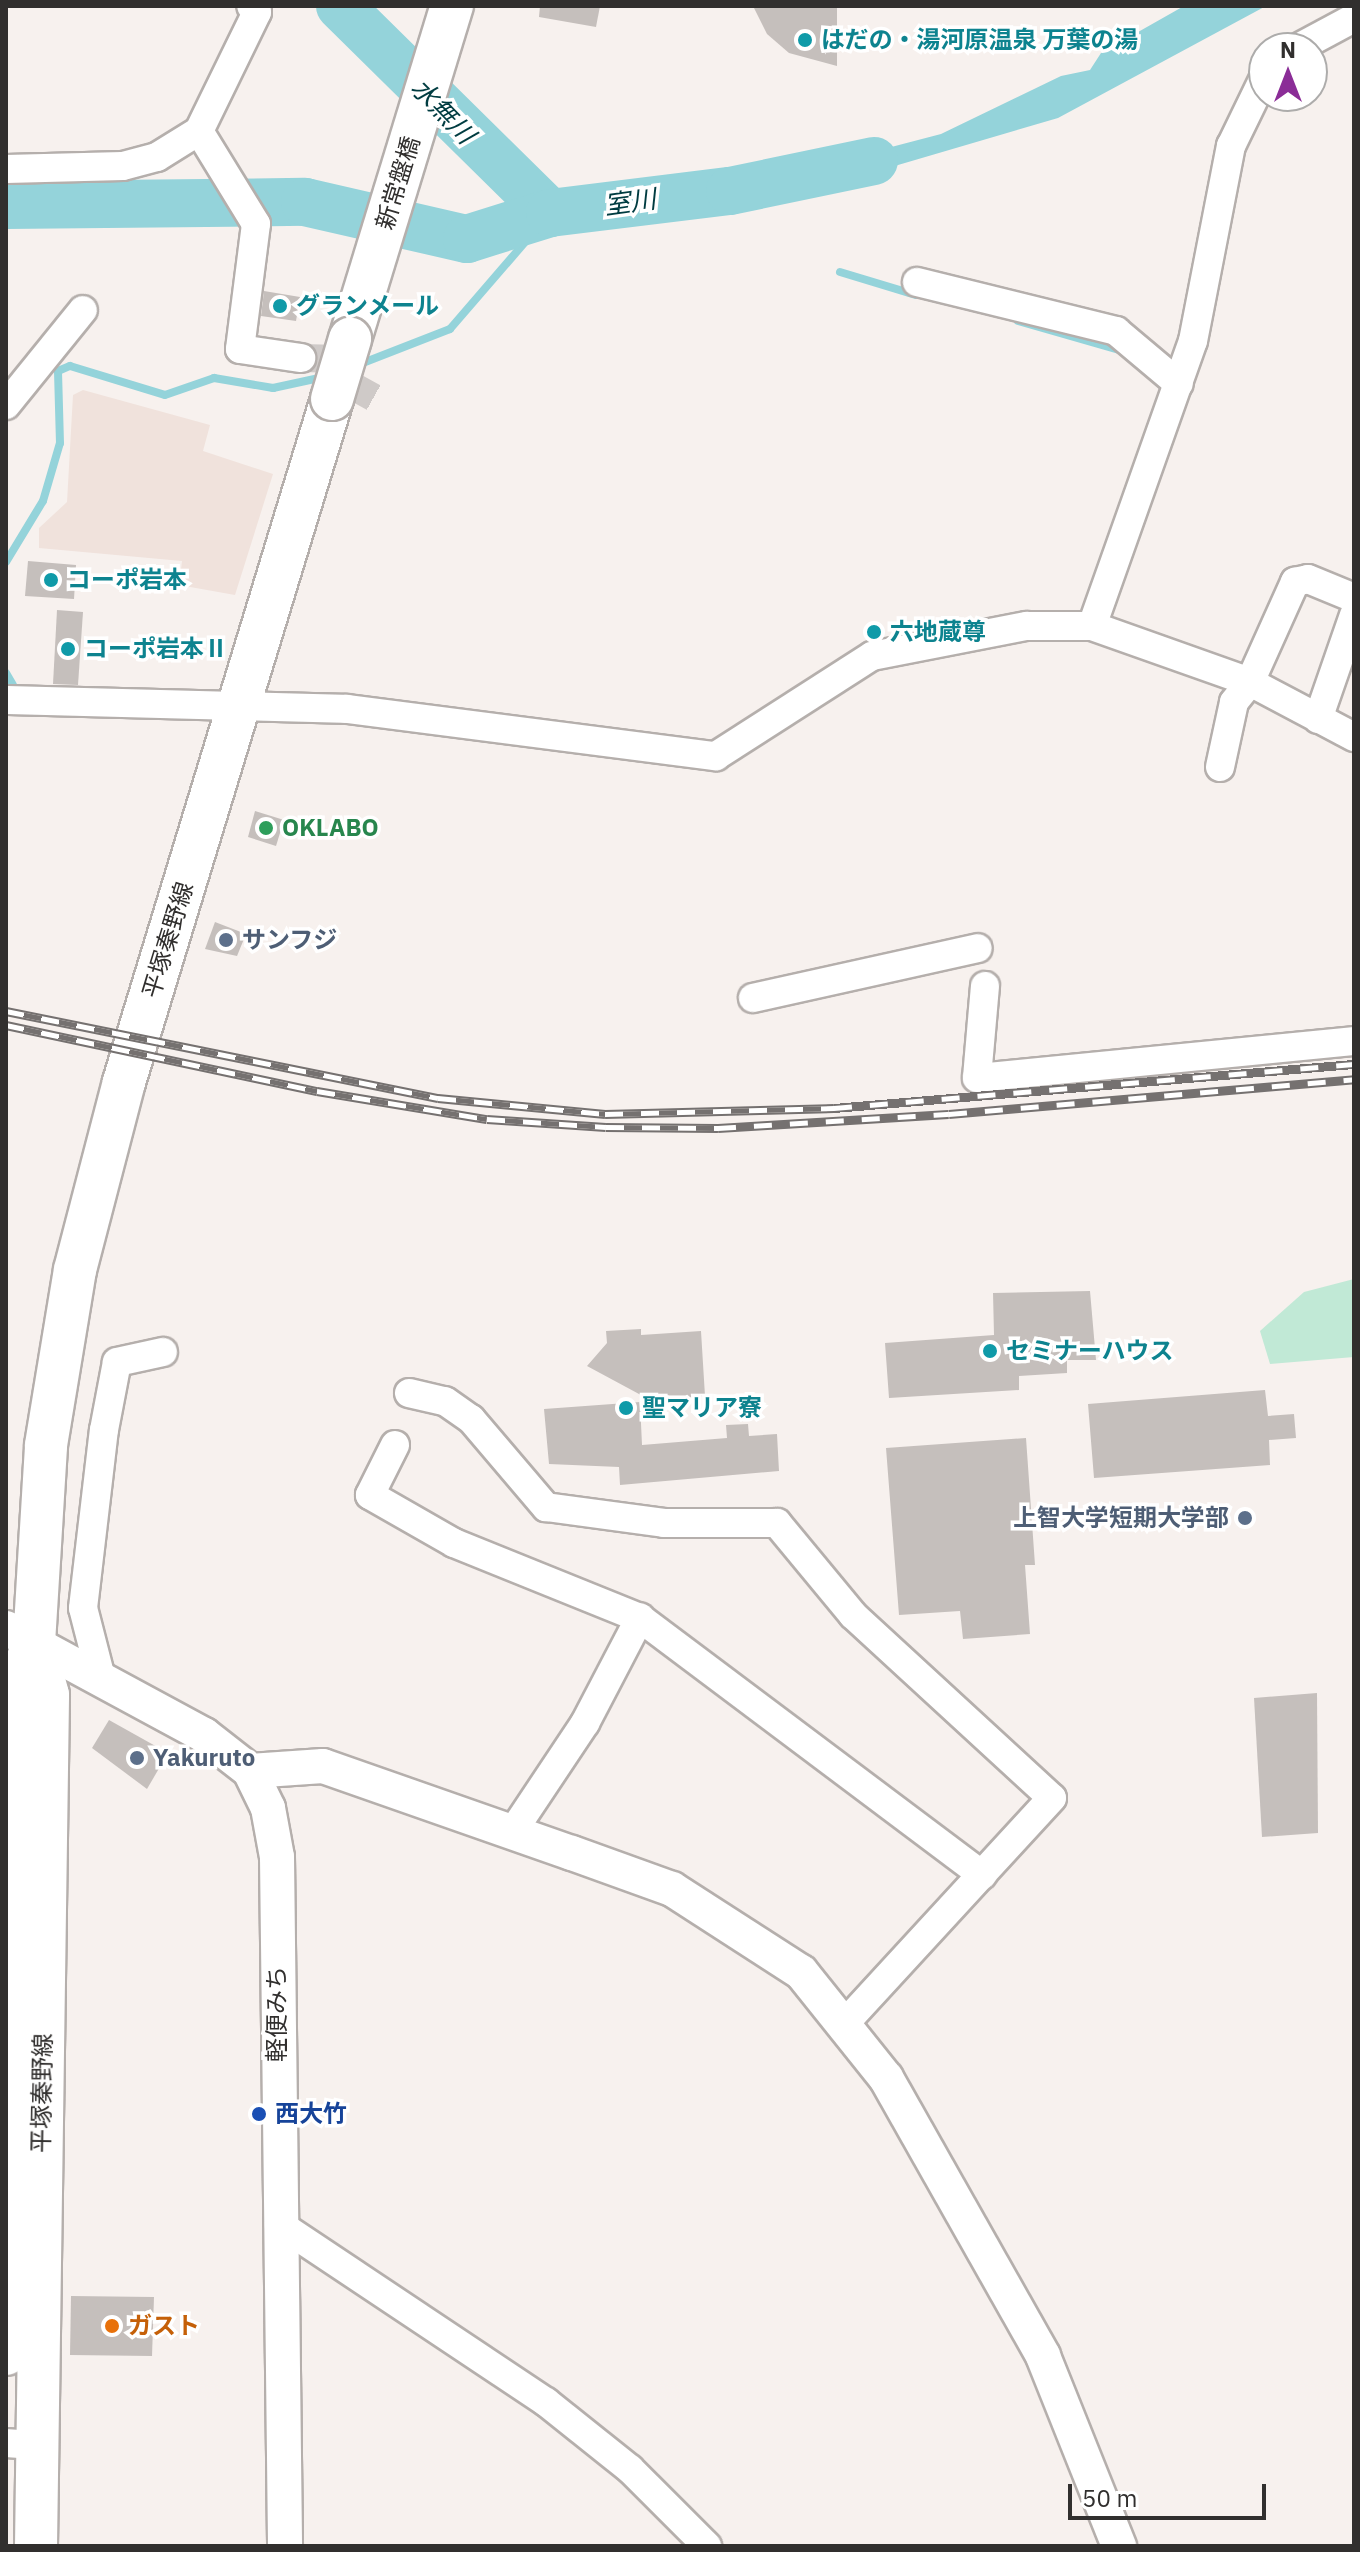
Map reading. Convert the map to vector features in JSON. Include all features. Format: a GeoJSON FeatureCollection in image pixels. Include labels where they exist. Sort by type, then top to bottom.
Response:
{"type":"FeatureCollection","features":[{"type":"Feature","properties":{"kind":"main road","name":"新常盤橋"},"geometry":{"type":"LineString","coordinates":[[377,252],[450,14]]}},
{"type":"Feature","properties":{"kind":"main road","name":"平塚秦野線"},"geometry":{"type":"LineString","coordinates":[[6,2354],[20,1635],[46,1445],[75,1270],[377,252]]}},
{"type":"Feature","properties":{"kind":"main road","name":"平塚秦野線"},"geometry":{"type":"LineString","coordinates":[[20,1635],[48,1695],[22,2444],[36,2546]]}},
{"type":"Feature","properties":{"kind":"street"},"geometry":{"type":"LineString","coordinates":[[6,169],[123,166],[157,157],[199,131],[257,12],[251,6]]}},
{"type":"Feature","properties":{"kind":"street"},"geometry":{"type":"LineString","coordinates":[[1328,32],[1354,18]]}},
{"type":"Feature","properties":{"kind":"street"},"geometry":{"type":"LineString","coordinates":[[1092,626],[1179,384],[1231,146],[1248,111]]}},
{"type":"Feature","properties":{"kind":"street"},"geometry":{"type":"LineString","coordinates":[[199,131],[256,224],[240,349],[301,358]]}},
{"type":"Feature","properties":{"kind":"street"},"geometry":{"type":"LineString","coordinates":[[917,282],[1116,331],[1179,384]]}},
{"type":"Feature","properties":{"kind":"street"},"geometry":{"type":"LineString","coordinates":[[6,405],[83,310]]}},
{"type":"Feature","properties":{"kind":"street"},"geometry":{"type":"LineString","coordinates":[[1220,767],[1234,702],[1250,682],[1295,582],[1308,579],[1354,598]]}},
{"type":"Feature","properties":{"kind":"street"},"geometry":{"type":"LineString","coordinates":[[1318,719],[1354,615]]}},
{"type":"Feature","properties":{"kind":"street"},"geometry":{"type":"LineString","coordinates":[[6,700],[347,709],[716,756],[872,656],[1027,626],[1092,626],[1250,682],[1354,737]]}},
{"type":"Feature","properties":{"kind":"street"},"geometry":{"type":"LineString","coordinates":[[753,998],[978,948]]}},
{"type":"Feature","properties":{"kind":"street"},"geometry":{"type":"LineString","coordinates":[[985,986],[977,1078],[1354,1041]]}},
{"type":"Feature","properties":{"kind":"street"},"geometry":{"type":"LineString","coordinates":[[101,1678],[83,1608],[104,1430],[117,1362],[163,1352]]}},
{"type":"Feature","properties":{"kind":"street"},"geometry":{"type":"LineString","coordinates":[[409,1393],[445,1401],[471,1419],[546,1507],[664,1523],[777,1523],[789,1532],[853,1615],[1052,1798],[847,2021]]}},
{"type":"Feature","properties":{"kind":"street"},"geometry":{"type":"LineString","coordinates":[[395,1445],[370,1495],[454,1543],[640,1618],[982,1875]]}},
{"type":"Feature","properties":{"kind":"street"},"geometry":{"type":"LineString","coordinates":[[513,1831],[585,1723],[640,1618]]}},
{"type":"Feature","properties":{"kind":"street","name":"軽便みち"},"geometry":{"type":"LineString","coordinates":[[20,1635],[204,1735],[250,1771],[268,1808],[277,1857],[285,2546]]}},
{"type":"Feature","properties":{"kind":"street"},"geometry":{"type":"LineString","coordinates":[[250,1771],[323,1766],[672,1889],[738,1926],[801,1972],[847,2021],[1043,2356],[1119,2546]]}},
{"type":"Feature","properties":{"kind":"street"},"geometry":{"type":"LineString","coordinates":[[279,2224],[546,2402],[630,2469],[707,2546]]}},
{"type":"Feature","properties":{"kind":"shaded area"},"geometry":{"type":"Polygon","coordinates":[[[83,390],[210,425],[203,451],[273,474],[235,595],[179,585],[182,561],[39,548],[39,528],[67,502],[73,395],[83,390]]]}},
{"type":"Feature","properties":{"kind":"green space"},"geometry":{"type":"Polygon","coordinates":[[[1354,1279],[1354,1357],[1270,1364],[1260,1331],[1304,1292],[1354,1279]]]}},
{"type":"Feature","properties":{"kind":"water"},"geometry":{"type":"Polygon","coordinates":[[[1184,6],[1266,6],[1058,118],[813,190],[811,168],[941,134],[1061,76],[1090,70],[1101,53],[1184,6]]]}},
{"type":"Feature","properties":{"kind":"building"},"geometry":{"type":"Polygon","coordinates":[[[540,6],[600,6],[596,27],[539,17],[540,6]]]}},
{"type":"Feature","properties":{"kind":"building","name":"はだの・湯河原温泉 万葉の湯"},"geometry":{"type":"Polygon","coordinates":[[[753,6],[837,6],[837,66],[789,53],[767,34],[753,6]]]}},
{"type":"Feature","properties":{"kind":"building","name":"グランメール"},"geometry":{"type":"Polygon","coordinates":[[[264,291],[300,297],[296,321],[261,316],[264,291]]]}},
{"type":"Feature","properties":{"kind":"building","name":"コーポ岩本"},"geometry":{"type":"Polygon","coordinates":[[[28,561],[76,565],[74,599],[25,596],[28,561]]]}},
{"type":"Feature","properties":{"kind":"building","name":"コーポ岩本Ⅱ"},"geometry":{"type":"Polygon","coordinates":[[[57,610],[83,612],[78,685],[53,684],[57,610]]]}},
{"type":"Feature","properties":{"kind":"building","name":"OKLABO"},"geometry":{"type":"Polygon","coordinates":[[[255,811],[284,820],[276,846],[248,837],[255,811]]]}},
{"type":"Feature","properties":{"kind":"building","name":"サンフジ"},"geometry":{"type":"Polygon","coordinates":[[[215,922],[246,934],[237,956],[205,949],[215,922]]]}},
{"type":"Feature","properties":{"kind":"building","name":"セミナーハウス"},"geometry":{"type":"Polygon","coordinates":[[[1090,1291],[1096,1360],[1067,1360],[1067,1373],[1019,1376],[1019,1390],[889,1398],[885,1343],[994,1335],[993,1293],[1090,1291]]]}},
{"type":"Feature","properties":{"kind":"building"},"geometry":{"type":"Polygon","coordinates":[[[641,1329],[641,1335],[701,1331],[705,1396],[652,1401],[587,1366],[607,1343],[606,1331],[641,1329]]]}},
{"type":"Feature","properties":{"kind":"building"},"geometry":{"type":"Polygon","coordinates":[[[1265,1390],[1268,1416],[1294,1414],[1296,1438],[1269,1440],[1270,1465],[1094,1478],[1088,1404],[1265,1390]]]}},
{"type":"Feature","properties":{"kind":"building","name":"聖マリア寮"},"geometry":{"type":"Polygon","coordinates":[[[640,1402],[642,1445],[727,1438],[726,1425],[748,1424],[749,1436],[777,1434],[779,1471],[620,1485],[619,1467],[549,1464],[544,1409],[640,1402]]]}},
{"type":"Feature","properties":{"kind":"building"},"geometry":{"type":"Polygon","coordinates":[[[1026,1438],[1035,1565],[1025,1565],[1030,1634],[963,1639],[960,1611],[899,1615],[886,1448],[1026,1438]]]}},
{"type":"Feature","properties":{"kind":"building"},"geometry":{"type":"Polygon","coordinates":[[[1317,1693],[1318,1833],[1262,1837],[1254,1698],[1317,1693]]]}},
{"type":"Feature","properties":{"kind":"building","name":"Yakuruto"},"geometry":{"type":"Polygon","coordinates":[[[109,1720],[168,1753],[147,1789],[92,1748],[109,1720]]]}},
{"type":"Feature","properties":{"kind":"building","name":"ガスト"},"geometry":{"type":"Polygon","coordinates":[[[71,2296],[154,2297],[152,2356],[70,2355],[71,2296]]]}},
{"type":"Feature","properties":{"kind":"waterway","name":"水無川"},"geometry":{"type":"LineString","coordinates":[[340,6],[550,213]]}},
{"type":"Feature","properties":{"kind":"waterway","name":"室川"},"geometry":{"type":"LineString","coordinates":[[6,205],[305,202],[467,239],[550,213],[730,191],[874,161]]}},
{"type":"Feature","properties":{"kind":"waterway"},"geometry":{"type":"LineString","coordinates":[[355,366],[450,329],[550,213]]}},
{"type":"Feature","properties":{"kind":"waterway"},"geometry":{"type":"LineString","coordinates":[[840,272],[916,295]]}},
{"type":"Feature","properties":{"kind":"waterway"},"geometry":{"type":"LineString","coordinates":[[1018,321],[1120,350]]}},
{"type":"Feature","properties":{"kind":"waterway"},"geometry":{"type":"LineString","coordinates":[[6,562],[43,501],[60,443],[58,371],[70,366],[165,395],[214,378],[273,388],[324,377]]}},
{"type":"Feature","properties":{"kind":"waterway"},"geometry":{"type":"LineString","coordinates":[[6,673],[13,685]]}},
{"type":"Feature","properties":{"kind":"tunnel"},"geometry":{"type":"LineString","coordinates":[[301,358],[342,359],[349,384],[374,398]]}},
{"type":"Feature","properties":{"kind":"railway"},"geometry":{"type":"LineString","coordinates":[[6,1011],[438,1098],[605,1114],[834,1108],[1354,1064]]}},
{"type":"Feature","properties":{"kind":"railway"},"geometry":{"type":"LineString","coordinates":[[6,1025],[317,1091],[487,1119],[606,1127],[718,1128],[949,1114],[1354,1079]]}},
{"type":"Feature","properties":{"kind":"place","name":"はだの・湯河原温泉 万葉の湯"},"geometry":{"type":"Point","coordinates":[805,40]}},
{"type":"Feature","properties":{"kind":"place","name":"グランメール"},"geometry":{"type":"Point","coordinates":[280,306]}},
{"type":"Feature","properties":{"kind":"place","name":"コーポ岩本"},"geometry":{"type":"Point","coordinates":[51,580]}},
{"type":"Feature","properties":{"kind":"place","name":"六地蔵尊"},"geometry":{"type":"Point","coordinates":[874,632]}},
{"type":"Feature","properties":{"kind":"place","name":"コーポ岩本Ⅱ"},"geometry":{"type":"Point","coordinates":[68,649]}},
{"type":"Feature","properties":{"kind":"place","name":"OKLABO"},"geometry":{"type":"Point","coordinates":[266,828]}},
{"type":"Feature","properties":{"kind":"place","name":"サンフジ"},"geometry":{"type":"Point","coordinates":[226,940]}},
{"type":"Feature","properties":{"kind":"place","name":"セミナーハウス"},"geometry":{"type":"Point","coordinates":[990,1351]}},
{"type":"Feature","properties":{"kind":"place","name":"聖マリア寮"},"geometry":{"type":"Point","coordinates":[626,1408]}},
{"type":"Feature","properties":{"kind":"place","name":"上智大学短期大学部"},"geometry":{"type":"Point","coordinates":[1245,1518]}},
{"type":"Feature","properties":{"kind":"place","name":"Yakuruto"},"geometry":{"type":"Point","coordinates":[137,1758]}},
{"type":"Feature","properties":{"kind":"place","name":"西大竹"},"geometry":{"type":"Point","coordinates":[259,2114]}},
{"type":"Feature","properties":{"kind":"place","name":"ガスト"},"geometry":{"type":"Point","coordinates":[112,2326]}}]}
